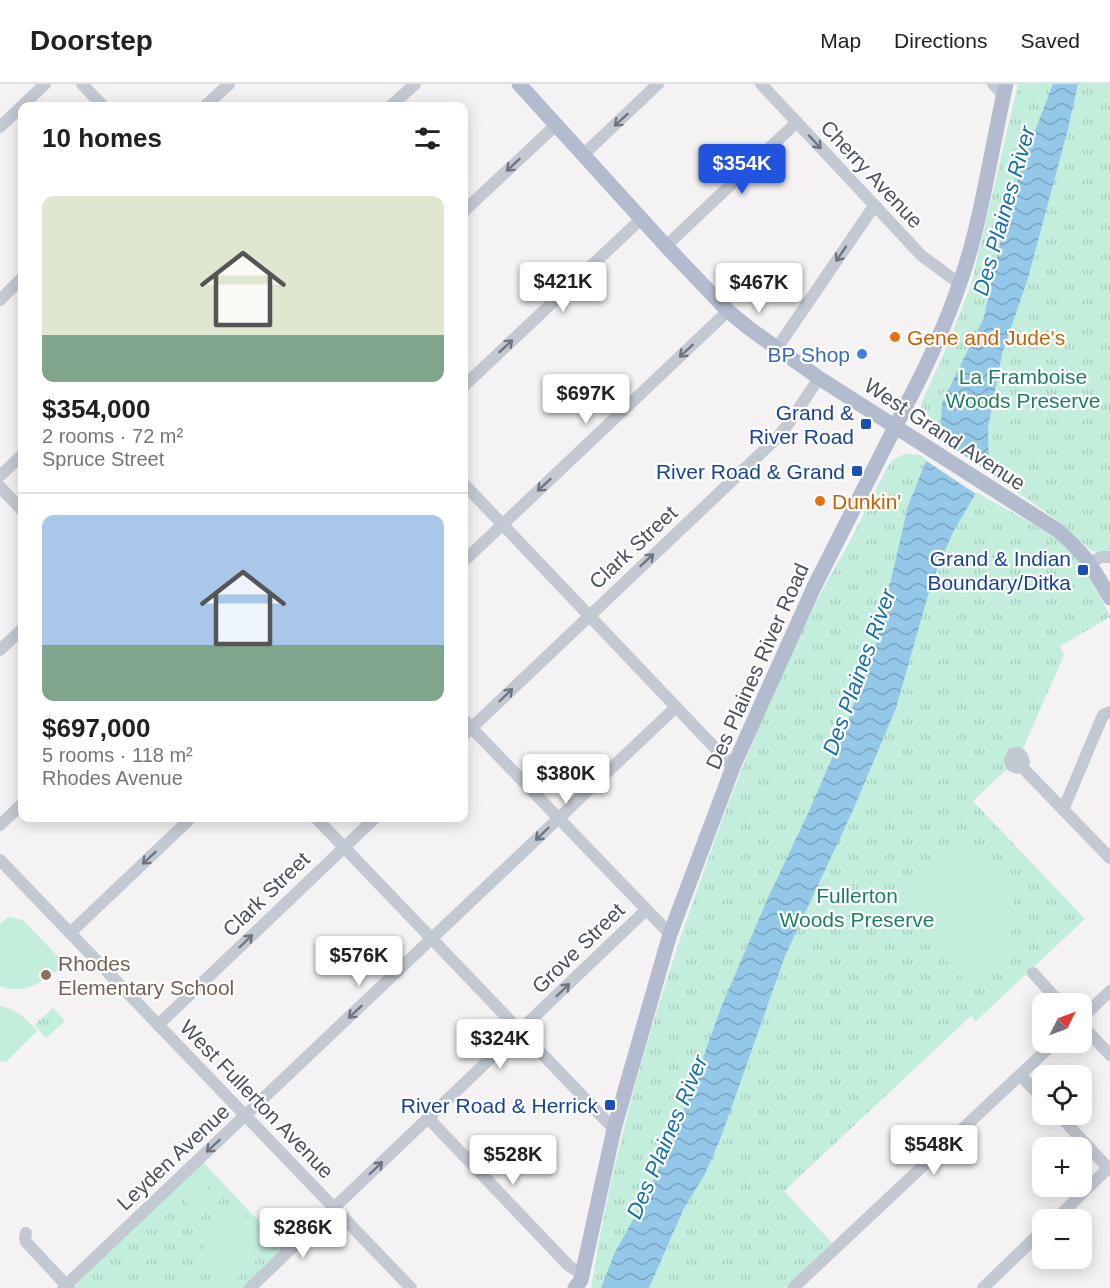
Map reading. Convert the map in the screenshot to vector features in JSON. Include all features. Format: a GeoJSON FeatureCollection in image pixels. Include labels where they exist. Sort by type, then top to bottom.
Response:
{"type":"FeatureCollection","features":[{"type":"Feature","properties":{"kind":"main road","name":"West Grand Avenue"},"geometry":{"type":"LineString","coordinates":[[519,84],[728,311],[819,378],[1057,530],[1090,563],[1110,598]]}},
{"type":"Feature","properties":{"kind":"main road","name":"Des Plaines River Road"},"geometry":{"type":"LineString","coordinates":[[580,1282],[614,1129],[669,934],[733,767],[814,587],[938,341],[960,284],[975,232],[1001,88]]}},
{"type":"Feature","properties":{"kind":"street"},"geometry":{"type":"LineString","coordinates":[[26,102],[45,84]]}},
{"type":"Feature","properties":{"kind":"street"},"geometry":{"type":"LineString","coordinates":[[82,84],[99,102]]}},
{"type":"Feature","properties":{"kind":"street"},"geometry":{"type":"LineString","coordinates":[[209,102],[229,84]]}},
{"type":"Feature","properties":{"kind":"street"},"geometry":{"type":"LineString","coordinates":[[395,102],[415,84]]}},
{"type":"Feature","properties":{"kind":"street"},"geometry":{"type":"LineString","coordinates":[[583,155],[658,84]]}},
{"type":"Feature","properties":{"kind":"street","name":"Cherry Avenue"},"geometry":{"type":"LineString","coordinates":[[760,84],[922,256],[960,284]]}},
{"type":"Feature","properties":{"kind":"street"},"geometry":{"type":"LineString","coordinates":[[0,127],[18,110]]}},
{"type":"Feature","properties":{"kind":"street"},"geometry":{"type":"LineString","coordinates":[[666,246],[797,122]]}},
{"type":"Feature","properties":{"kind":"street"},"geometry":{"type":"LineString","coordinates":[[468,207],[556,125]]}},
{"type":"Feature","properties":{"kind":"street"},"geometry":{"type":"LineString","coordinates":[[777,348],[874,206]]}},
{"type":"Feature","properties":{"kind":"street"},"geometry":{"type":"LineString","coordinates":[[468,382],[641,219]]}},
{"type":"Feature","properties":{"kind":"street"},"geometry":{"type":"LineString","coordinates":[[0,300],[18,282]]}},
{"type":"Feature","properties":{"kind":"street"},"geometry":{"type":"LineString","coordinates":[[468,557],[728,311]]}},
{"type":"Feature","properties":{"kind":"street","name":"Clark Street"},"geometry":{"type":"LineString","coordinates":[[468,726],[589,616],[776,439],[819,378]]}},
{"type":"Feature","properties":{"kind":"street"},"geometry":{"type":"LineString","coordinates":[[0,476],[18,458]]}},
{"type":"Feature","properties":{"kind":"street"},"geometry":{"type":"LineString","coordinates":[[0,487],[18,506]]}},
{"type":"Feature","properties":{"kind":"street"},"geometry":{"type":"LineString","coordinates":[[468,488],[733,767]]}},
{"type":"Feature","properties":{"kind":"street"},"geometry":{"type":"LineString","coordinates":[[1090,563],[1101,558],[1110,558]]}},
{"type":"Feature","properties":{"kind":"street"},"geometry":{"type":"LineString","coordinates":[[0,650],[18,633]]}},
{"type":"Feature","properties":{"kind":"street","name":"Leyden Avenue"},"geometry":{"type":"LineString","coordinates":[[66,1287],[676,708]]}},
{"type":"Feature","properties":{"kind":"street"},"geometry":{"type":"LineString","coordinates":[[1063,810],[1103,715],[1110,711]]}},
{"type":"Feature","properties":{"kind":"street"},"geometry":{"type":"LineString","coordinates":[[468,730],[669,934]]}},
{"type":"Feature","properties":{"kind":"street"},"geometry":{"type":"LineString","coordinates":[[1021,766],[1110,858]]}},
{"type":"Feature","properties":{"kind":"street"},"geometry":{"type":"LineString","coordinates":[[0,825],[18,808]]}},
{"type":"Feature","properties":{"kind":"street"},"geometry":{"type":"LineString","coordinates":[[70,933],[187,822]]}},
{"type":"Feature","properties":{"kind":"street"},"geometry":{"type":"LineString","coordinates":[[320,822],[614,1129]]}},
{"type":"Feature","properties":{"kind":"street","name":"Clark Street"},"geometry":{"type":"LineString","coordinates":[[158,1025],[371,822]]}},
{"type":"Feature","properties":{"kind":"street","name":"West Fullerton Avenue"},"geometry":{"type":"LineString","coordinates":[[0,860],[411,1288]]}},
{"type":"Feature","properties":{"kind":"street","name":"Grove Street"},"geometry":{"type":"LineString","coordinates":[[250,1288],[646,910]]}},
{"type":"Feature","properties":{"kind":"street"},"geometry":{"type":"LineString","coordinates":[[1033,973],[1051,993]]}},
{"type":"Feature","properties":{"kind":"street"},"geometry":{"type":"LineString","coordinates":[[1092,1008],[1110,991]]}},
{"type":"Feature","properties":{"kind":"street"},"geometry":{"type":"LineString","coordinates":[[1092,1036],[1110,1055]]}},
{"type":"Feature","properties":{"kind":"street"},"geometry":{"type":"LineString","coordinates":[[793,1288],[1043,1053]]}},
{"type":"Feature","properties":{"kind":"street"},"geometry":{"type":"LineString","coordinates":[[1020,1075],[1032,1088]]}},
{"type":"Feature","properties":{"kind":"street"},"geometry":{"type":"LineString","coordinates":[[428,1118],[569,1266],[580,1282]]}},
{"type":"Feature","properties":{"kind":"street"},"geometry":{"type":"LineString","coordinates":[[1067,1209],[1109,1169],[1068,1125]]}},
{"type":"Feature","properties":{"kind":"street"},"geometry":{"type":"LineString","coordinates":[[26,1233],[26,1242],[66,1287]]}},
{"type":"Feature","properties":{"kind":"street"},"geometry":{"type":"LineString","coordinates":[[983,1288],[1032,1241]]}},
{"type":"Feature","properties":{"kind":"green space","name":"La Framboise Woods Preserve"},"geometry":{"type":"Polygon","coordinates":[[[1018,84],[1110,84],[1110,552],[1091,551],[1055,519],[989,474],[990,472],[939,439],[938,441],[926,428],[922,419],[922,401],[943,356],[971,285],[1018,84]]]}},
{"type":"Feature","properties":{"kind":"green space","name":"Fullerton Woods Preserve"},"geometry":{"type":"Polygon","coordinates":[[[905,454],[920,455],[976,493],[1039,527],[1062,543],[1083,566],[1110,615],[1060,646],[1064,655],[1022,751],[1009,767],[973,801],[1085,919],[976,1021],[971,1016],[784,1191],[832,1243],[785,1288],[591,1288],[600,1234],[638,1074],[670,969],[729,801],[767,707],[815,604],[888,466],[894,459],[905,454]]]}},
{"type":"Feature","properties":{"kind":"green space"},"geometry":{"type":"Polygon","coordinates":[[[967,836],[1002,874],[1018,914],[1004,949],[968,984],[897,907],[967,836]]]}},
{"type":"Feature","properties":{"kind":"green space"},"geometry":{"type":"Polygon","coordinates":[[[8,917],[23,920],[65,964],[42,981],[28,987],[14,989],[0,986],[0,924],[8,917]]]}},
{"type":"Feature","properties":{"kind":"green space"},"geometry":{"type":"Polygon","coordinates":[[[0,1006],[21,1015],[37,1031],[6,1062],[0,1061],[0,1006]]]}},
{"type":"Feature","properties":{"kind":"green space"},"geometry":{"type":"Polygon","coordinates":[[[53,1008],[65,1021],[46,1038],[34,1025],[53,1008]]]}},
{"type":"Feature","properties":{"kind":"green space"},"geometry":{"type":"Polygon","coordinates":[[[203,1162],[285,1249],[244,1288],[75,1288],[78,1281],[203,1162]]]}},
{"type":"Feature","properties":{"kind":"green space"},"geometry":{"type":"Polygon","coordinates":[[[202,1175],[211,1185],[190,1206],[180,1196],[202,1175]]]}},
{"type":"Feature","properties":{"kind":"green space"},"geometry":{"type":"Polygon","coordinates":[[[213,1187],[223,1197],[201,1218],[192,1208],[213,1187]]]}},
{"type":"Feature","properties":{"kind":"green space"},"geometry":{"type":"Polygon","coordinates":[[[231,1202],[266,1241],[265,1251],[229,1287],[210,1263],[204,1244],[206,1235],[231,1202]]]}},
{"type":"Feature","properties":{"kind":"water"},"geometry":{"type":"Polygon","coordinates":[[[1053,84],[1078,84],[1028,278],[1002,354],[988,428],[989,471],[953,532],[932,581],[896,708],[854,808],[785,956],[721,1137],[705,1174],[684,1208],[649,1288],[601,1288],[615,1252],[643,1202],[668,1149],[722,1005],[847,723],[875,649],[908,506],[926,461],[940,439],[942,403],[984,317],[1004,224],[1023,162],[1053,84]]]}},
{"type":"Feature","properties":{"kind":"pier"},"geometry":{"type":"Polygon","coordinates":[[[939,439],[990,472],[976,494],[925,460],[939,439]]]}},
{"type":"Feature","properties":{"kind":"place","name":"Gene and Jude's"},"geometry":{"type":"Point","coordinates":[895,337]}},
{"type":"Feature","properties":{"kind":"place","name":"BP Shop"},"geometry":{"type":"Point","coordinates":[862,354]}},
{"type":"Feature","properties":{"kind":"place","name":"Grand & River Road"},"geometry":{"type":"Point","coordinates":[866,424]}},
{"type":"Feature","properties":{"kind":"place","name":"River Road & Grand"},"geometry":{"type":"Point","coordinates":[857,471]}},
{"type":"Feature","properties":{"kind":"place","name":"Dunkin'"},"geometry":{"type":"Point","coordinates":[820,501]}},
{"type":"Feature","properties":{"kind":"place","name":"Grand & Indian Boundary/Ditka"},"geometry":{"type":"Point","coordinates":[1083,570]}},
{"type":"Feature","properties":{"kind":"place","name":"Rhodes Elementary School"},"geometry":{"type":"Point","coordinates":[46,975]}},
{"type":"Feature","properties":{"kind":"place","name":"River Road & Herrick"},"geometry":{"type":"Point","coordinates":[610,1105]}},
{"type":"Feature","properties":{"kind":"water label","name":"Des Plaines River"},"geometry":{"type":"Point","coordinates":[1004,211]}},
{"type":"Feature","properties":{"kind":"water label","name":"Des Plaines River"},"geometry":{"type":"Point","coordinates":[859,672]}},
{"type":"Feature","properties":{"kind":"water label","name":"Des Plaines River"},"geometry":{"type":"Point","coordinates":[667,1137]}}]}
